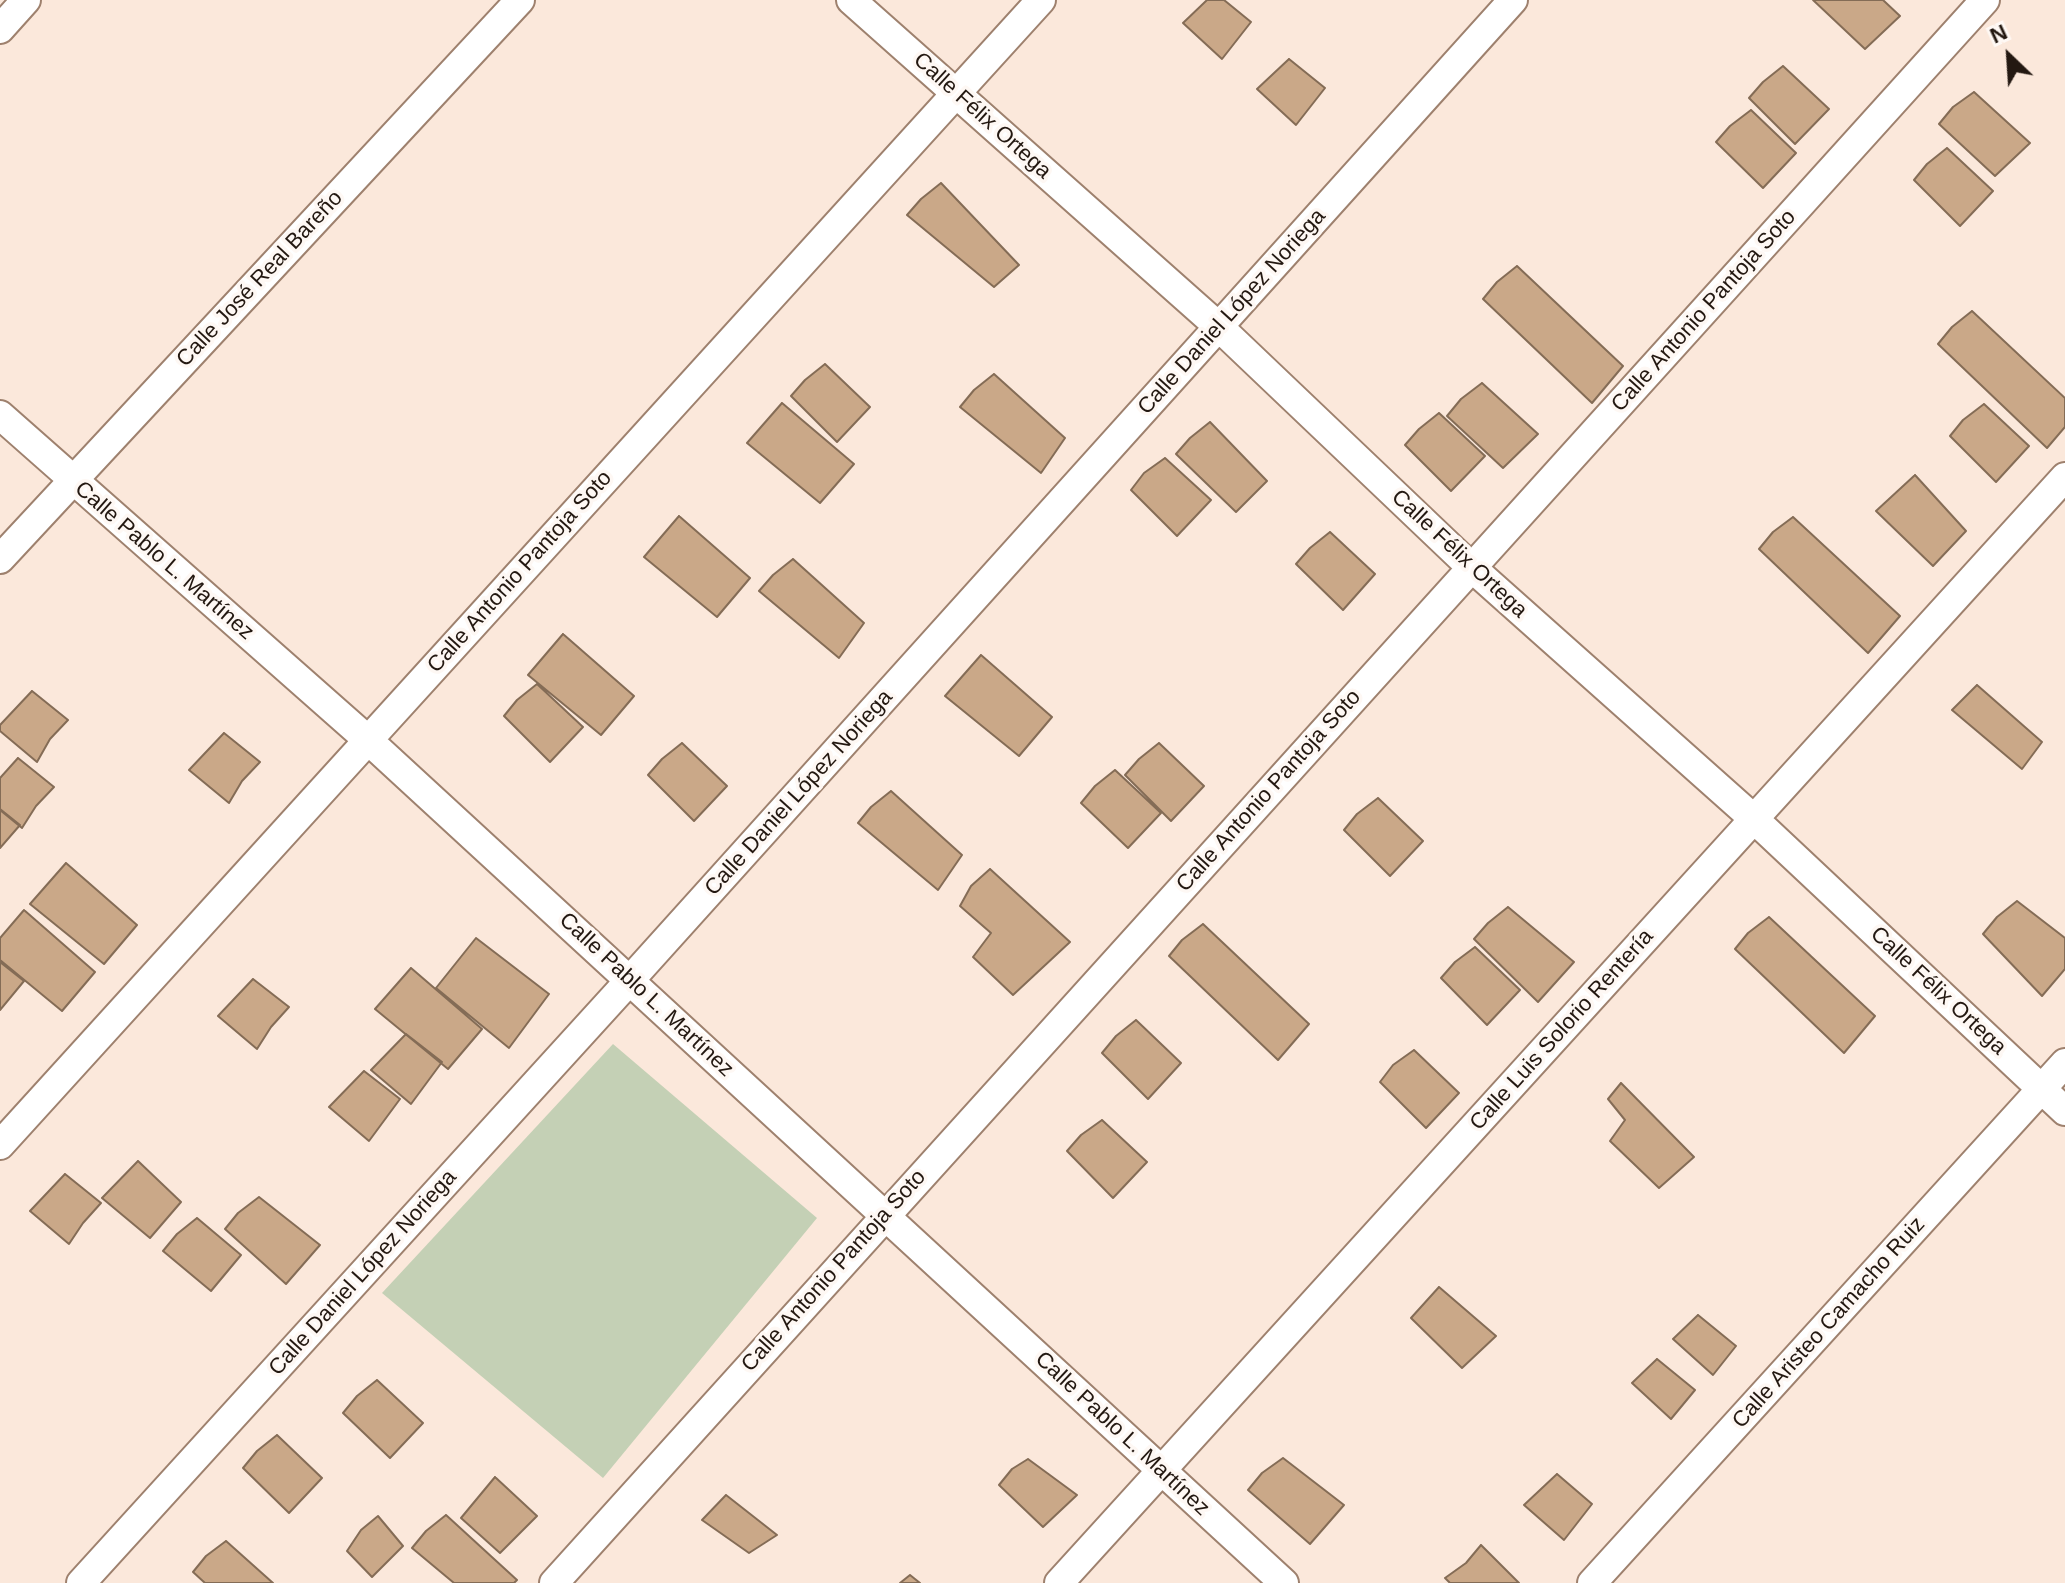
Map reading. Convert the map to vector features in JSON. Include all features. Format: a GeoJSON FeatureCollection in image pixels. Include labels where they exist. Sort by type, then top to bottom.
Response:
{"type":"FeatureCollection","features":[{"type":"Feature","properties":{"kind":"street"},"geometry":{"type":"LineString","coordinates":[[0,29],[26,0]]}},
{"type":"Feature","properties":{"kind":"street","name":"Calle José Real Bareño"},"geometry":{"type":"LineString","coordinates":[[0,559],[520,0]]}},
{"type":"Feature","properties":{"kind":"street","name":"Calle Félix Ortega"},"geometry":{"type":"LineString","coordinates":[[851,0],[1219,327],[1471,567],[1754,819],[2065,1111]]}},
{"type":"Feature","properties":{"kind":"street","name":"Calle Antonio Pantoja Soto"},"geometry":{"type":"LineString","coordinates":[[0,1145],[1041,0]]}},
{"type":"Feature","properties":{"kind":"street","name":"Calle Daniel López Noriega"},"geometry":{"type":"LineString","coordinates":[[81,1583],[630,980],[1513,0]]}},
{"type":"Feature","properties":{"kind":"street","name":"Calle Antonio Pantoja Soto"},"geometry":{"type":"LineString","coordinates":[[554,1583],[1985,0]]}},
{"type":"Feature","properties":{"kind":"street","name":"Calle Pablo L. Martínez"},"geometry":{"type":"LineString","coordinates":[[0,415],[368,740],[1284,1583]]}},
{"type":"Feature","properties":{"kind":"street","name":"Calle Luis Solorio Rentería"},"geometry":{"type":"LineString","coordinates":[[1059,1583],[2065,477]]}},
{"type":"Feature","properties":{"kind":"street","name":"Calle Aristeo Camacho Ruiz"},"geometry":{"type":"LineString","coordinates":[[1592,1583],[2065,1063]]}},
{"type":"Feature","properties":{"kind":"green space"},"geometry":{"type":"Polygon","coordinates":[[[613,1044],[817,1218],[603,1478],[382,1293],[613,1044]]]}},
{"type":"Feature","properties":{"kind":"building"},"geometry":{"type":"Polygon","coordinates":[[[1207,0],[1224,0],[1251,22],[1222,59],[1183,23],[1207,0]]]}},
{"type":"Feature","properties":{"kind":"building"},"geometry":{"type":"Polygon","coordinates":[[[1813,0],[1883,0],[1900,16],[1865,49],[1813,0]]]}},
{"type":"Feature","properties":{"kind":"building"},"geometry":{"type":"Polygon","coordinates":[[[1289,59],[1325,88],[1296,125],[1257,89],[1289,59]]]}},
{"type":"Feature","properties":{"kind":"building"},"geometry":{"type":"Polygon","coordinates":[[[1783,66],[1829,109],[1795,144],[1749,98],[1783,66]]]}},
{"type":"Feature","properties":{"kind":"building"},"geometry":{"type":"Polygon","coordinates":[[[1974,92],[2030,143],[1995,176],[1939,124],[1953,107],[1974,92]]]}},
{"type":"Feature","properties":{"kind":"building"},"geometry":{"type":"Polygon","coordinates":[[[1751,110],[1796,153],[1763,188],[1716,142],[1751,110]]]}},
{"type":"Feature","properties":{"kind":"building"},"geometry":{"type":"Polygon","coordinates":[[[1947,148],[1993,191],[1960,226],[1914,180],[1927,164],[1947,148]]]}},
{"type":"Feature","properties":{"kind":"building"},"geometry":{"type":"Polygon","coordinates":[[[941,183],[1019,265],[994,287],[907,215],[941,183]]]}},
{"type":"Feature","properties":{"kind":"building"},"geometry":{"type":"Polygon","coordinates":[[[1517,266],[1623,366],[1592,403],[1483,299],[1497,282],[1517,266]]]}},
{"type":"Feature","properties":{"kind":"building"},"geometry":{"type":"Polygon","coordinates":[[[1972,311],[2065,398],[2065,427],[2047,448],[1938,344],[1952,327],[1972,311]]]}},
{"type":"Feature","properties":{"kind":"building"},"geometry":{"type":"Polygon","coordinates":[[[825,364],[870,407],[837,442],[791,396],[825,364]]]}},
{"type":"Feature","properties":{"kind":"building"},"geometry":{"type":"Polygon","coordinates":[[[994,374],[1065,438],[1041,473],[960,407],[974,390],[994,374]]]}},
{"type":"Feature","properties":{"kind":"building"},"geometry":{"type":"Polygon","coordinates":[[[1482,383],[1538,434],[1503,468],[1447,416],[1461,399],[1482,383]]]}},
{"type":"Feature","properties":{"kind":"building"},"geometry":{"type":"Polygon","coordinates":[[[782,403],[854,464],[820,503],[747,443],[782,403]]]}},
{"type":"Feature","properties":{"kind":"building"},"geometry":{"type":"Polygon","coordinates":[[[1984,404],[2029,446],[1996,482],[1950,436],[1963,420],[1984,404]]]}},
{"type":"Feature","properties":{"kind":"building"},"geometry":{"type":"Polygon","coordinates":[[[1439,413],[1485,456],[1451,491],[1405,445],[1439,413]]]}},
{"type":"Feature","properties":{"kind":"building"},"geometry":{"type":"Polygon","coordinates":[[[1210,422],[1267,481],[1236,512],[1176,454],[1210,422]]]}},
{"type":"Feature","properties":{"kind":"building"},"geometry":{"type":"Polygon","coordinates":[[[1165,458],[1211,500],[1177,536],[1131,490],[1144,473],[1165,458]]]}},
{"type":"Feature","properties":{"kind":"building"},"geometry":{"type":"Polygon","coordinates":[[[1915,475],[1966,531],[1933,566],[1876,511],[1915,475]]]}},
{"type":"Feature","properties":{"kind":"building"},"geometry":{"type":"Polygon","coordinates":[[[679,516],[750,578],[717,617],[644,557],[679,516]]]}},
{"type":"Feature","properties":{"kind":"building"},"geometry":{"type":"Polygon","coordinates":[[[1793,517],[1900,616],[1868,653],[1759,549],[1773,532],[1793,517]]]}},
{"type":"Feature","properties":{"kind":"building"},"geometry":{"type":"Polygon","coordinates":[[[1330,532],[1375,574],[1343,610],[1296,564],[1330,532]]]}},
{"type":"Feature","properties":{"kind":"building"},"geometry":{"type":"Polygon","coordinates":[[[793,559],[864,623],[839,658],[759,591],[793,559]]]}},
{"type":"Feature","properties":{"kind":"building"},"geometry":{"type":"Polygon","coordinates":[[[563,634],[634,696],[601,735],[528,675],[563,634]]]}},
{"type":"Feature","properties":{"kind":"building"},"geometry":{"type":"Polygon","coordinates":[[[981,655],[1052,717],[1019,756],[945,696],[981,655]]]}},
{"type":"Feature","properties":{"kind":"building"},"geometry":{"type":"Polygon","coordinates":[[[537,684],[583,727],[550,762],[504,716],[517,700],[537,684]]]}},
{"type":"Feature","properties":{"kind":"building"},"geometry":{"type":"Polygon","coordinates":[[[1977,685],[2042,742],[2022,769],[1952,710],[1977,685]]]}},
{"type":"Feature","properties":{"kind":"building"},"geometry":{"type":"Polygon","coordinates":[[[32,691],[68,720],[50,739],[37,762],[0,731],[0,725],[32,691]]]}},
{"type":"Feature","properties":{"kind":"building"},"geometry":{"type":"Polygon","coordinates":[[[224,733],[260,762],[242,781],[229,803],[189,770],[224,733]]]}},
{"type":"Feature","properties":{"kind":"building"},"geometry":{"type":"Polygon","coordinates":[[[682,743],[727,786],[694,821],[648,775],[682,743]]]}},
{"type":"Feature","properties":{"kind":"building"},"geometry":{"type":"Polygon","coordinates":[[[1159,743],[1204,786],[1171,821],[1125,775],[1159,743]]]}},
{"type":"Feature","properties":{"kind":"building"},"geometry":{"type":"Polygon","coordinates":[[[18,758],[54,787],[36,806],[22,828],[0,810],[0,778],[18,758]]]}},
{"type":"Feature","properties":{"kind":"building"},"geometry":{"type":"Polygon","coordinates":[[[1115,770],[1161,813],[1128,848],[1081,803],[1095,786],[1115,770]]]}},
{"type":"Feature","properties":{"kind":"building"},"geometry":{"type":"Polygon","coordinates":[[[891,791],[962,855],[938,890],[858,823],[871,807],[891,791]]]}},
{"type":"Feature","properties":{"kind":"building"},"geometry":{"type":"Polygon","coordinates":[[[1378,798],[1423,841],[1390,876],[1344,830],[1357,814],[1378,798]]]}},
{"type":"Feature","properties":{"kind":"building"},"geometry":{"type":"Polygon","coordinates":[[[0,809],[20,825],[0,848],[0,809]]]}},
{"type":"Feature","properties":{"kind":"building"},"geometry":{"type":"Polygon","coordinates":[[[66,863],[137,925],[104,964],[30,904],[66,863]]]}},
{"type":"Feature","properties":{"kind":"building"},"geometry":{"type":"Polygon","coordinates":[[[990,869],[1070,942],[1013,995],[973,957],[991,933],[960,906],[971,886],[990,869]]]}},
{"type":"Feature","properties":{"kind":"building"},"geometry":{"type":"Polygon","coordinates":[[[2017,901],[2065,938],[2065,969],[2042,996],[1983,934],[1997,917],[2017,901]]]}},
{"type":"Feature","properties":{"kind":"building"},"geometry":{"type":"Polygon","coordinates":[[[1508,907],[1574,962],[1538,1002],[1474,939],[1508,907]]]}},
{"type":"Feature","properties":{"kind":"building"},"geometry":{"type":"Polygon","coordinates":[[[24,910],[95,972],[62,1011],[0,960],[0,938],[24,910]]]}},
{"type":"Feature","properties":{"kind":"building"},"geometry":{"type":"Polygon","coordinates":[[[1769,917],[1875,1016],[1844,1053],[1735,949],[1748,933],[1769,917]]]}},
{"type":"Feature","properties":{"kind":"building"},"geometry":{"type":"Polygon","coordinates":[[[1203,924],[1309,1024],[1278,1060],[1169,956],[1182,940],[1203,924]]]}},
{"type":"Feature","properties":{"kind":"building"},"geometry":{"type":"Polygon","coordinates":[[[476,938],[549,994],[509,1048],[436,988],[476,938]]]}},
{"type":"Feature","properties":{"kind":"building"},"geometry":{"type":"Polygon","coordinates":[[[1475,947],[1520,990],[1487,1025],[1441,978],[1475,947]]]}},
{"type":"Feature","properties":{"kind":"building"},"geometry":{"type":"Polygon","coordinates":[[[0,962],[24,981],[0,1010],[0,962]]]}},
{"type":"Feature","properties":{"kind":"building"},"geometry":{"type":"Polygon","coordinates":[[[411,968],[482,1029],[448,1069],[375,1009],[411,968]]]}},
{"type":"Feature","properties":{"kind":"building"},"geometry":{"type":"Polygon","coordinates":[[[253,979],[289,1007],[257,1049],[218,1016],[253,979]]]}},
{"type":"Feature","properties":{"kind":"building"},"geometry":{"type":"Polygon","coordinates":[[[1136,1020],[1181,1063],[1148,1099],[1102,1053],[1116,1036],[1136,1020]]]}},
{"type":"Feature","properties":{"kind":"building"},"geometry":{"type":"Polygon","coordinates":[[[406,1034],[442,1062],[411,1104],[371,1070],[406,1034]]]}},
{"type":"Feature","properties":{"kind":"building"},"geometry":{"type":"Polygon","coordinates":[[[1414,1050],[1459,1093],[1426,1128],[1380,1082],[1393,1065],[1414,1050]]]}},
{"type":"Feature","properties":{"kind":"building"},"geometry":{"type":"Polygon","coordinates":[[[364,1071],[400,1099],[369,1141],[329,1107],[364,1071]]]}},
{"type":"Feature","properties":{"kind":"building"},"geometry":{"type":"Polygon","coordinates":[[[1621,1083],[1694,1157],[1659,1188],[1610,1141],[1625,1120],[1608,1099],[1621,1083]]]}},
{"type":"Feature","properties":{"kind":"building"},"geometry":{"type":"Polygon","coordinates":[[[1102,1120],[1147,1162],[1113,1198],[1067,1151],[1081,1135],[1102,1120]]]}},
{"type":"Feature","properties":{"kind":"building"},"geometry":{"type":"Polygon","coordinates":[[[138,1161],[181,1202],[150,1238],[102,1198],[138,1161]]]}},
{"type":"Feature","properties":{"kind":"building"},"geometry":{"type":"Polygon","coordinates":[[[65,1174],[101,1203],[69,1244],[30,1211],[65,1174]]]}},
{"type":"Feature","properties":{"kind":"building"},"geometry":{"type":"Polygon","coordinates":[[[259,1197],[320,1245],[286,1284],[225,1229],[238,1213],[259,1197]]]}},
{"type":"Feature","properties":{"kind":"building"},"geometry":{"type":"Polygon","coordinates":[[[197,1218],[241,1255],[211,1291],[163,1251],[177,1234],[197,1218]]]}},
{"type":"Feature","properties":{"kind":"building"},"geometry":{"type":"Polygon","coordinates":[[[1439,1287],[1496,1336],[1462,1368],[1411,1318],[1439,1287]]]}},
{"type":"Feature","properties":{"kind":"building"},"geometry":{"type":"Polygon","coordinates":[[[1698,1315],[1736,1346],[1713,1375],[1673,1339],[1698,1315]]]}},
{"type":"Feature","properties":{"kind":"building"},"geometry":{"type":"Polygon","coordinates":[[[1657,1359],[1695,1390],[1671,1419],[1632,1383],[1657,1359]]]}},
{"type":"Feature","properties":{"kind":"building"},"geometry":{"type":"Polygon","coordinates":[[[377,1380],[423,1423],[390,1458],[343,1413],[357,1396],[377,1380]]]}},
{"type":"Feature","properties":{"kind":"building"},"geometry":{"type":"Polygon","coordinates":[[[277,1435],[322,1478],[289,1513],[243,1468],[257,1451],[277,1435]]]}},
{"type":"Feature","properties":{"kind":"building"},"geometry":{"type":"Polygon","coordinates":[[[1283,1458],[1344,1505],[1310,1544],[1248,1490],[1262,1473],[1283,1458]]]}},
{"type":"Feature","properties":{"kind":"building"},"geometry":{"type":"Polygon","coordinates":[[[1028,1459],[1077,1495],[1043,1527],[999,1485],[1012,1469],[1028,1459]]]}},
{"type":"Feature","properties":{"kind":"building"},"geometry":{"type":"Polygon","coordinates":[[[1557,1474],[1592,1504],[1564,1540],[1524,1505],[1557,1474]]]}},
{"type":"Feature","properties":{"kind":"building"},"geometry":{"type":"Polygon","coordinates":[[[495,1477],[537,1516],[500,1553],[461,1518],[495,1477]]]}},
{"type":"Feature","properties":{"kind":"building"},"geometry":{"type":"Polygon","coordinates":[[[726,1495],[777,1535],[749,1553],[702,1520],[726,1495]]]}},
{"type":"Feature","properties":{"kind":"building"},"geometry":{"type":"Polygon","coordinates":[[[446,1515],[517,1580],[514,1583],[454,1583],[412,1548],[426,1531],[446,1515]]]}},
{"type":"Feature","properties":{"kind":"building"},"geometry":{"type":"Polygon","coordinates":[[[378,1516],[403,1546],[372,1577],[347,1551],[361,1530],[378,1516]]]}},
{"type":"Feature","properties":{"kind":"building"},"geometry":{"type":"Polygon","coordinates":[[[226,1541],[273,1583],[205,1583],[193,1572],[206,1556],[226,1541]]]}},
{"type":"Feature","properties":{"kind":"building"},"geometry":{"type":"Polygon","coordinates":[[[1481,1545],[1519,1583],[1450,1583],[1445,1578],[1466,1563],[1481,1545]]]}},
{"type":"Feature","properties":{"kind":"building"},"geometry":{"type":"Polygon","coordinates":[[[910,1575],[920,1583],[900,1583],[910,1575]]]}}]}
